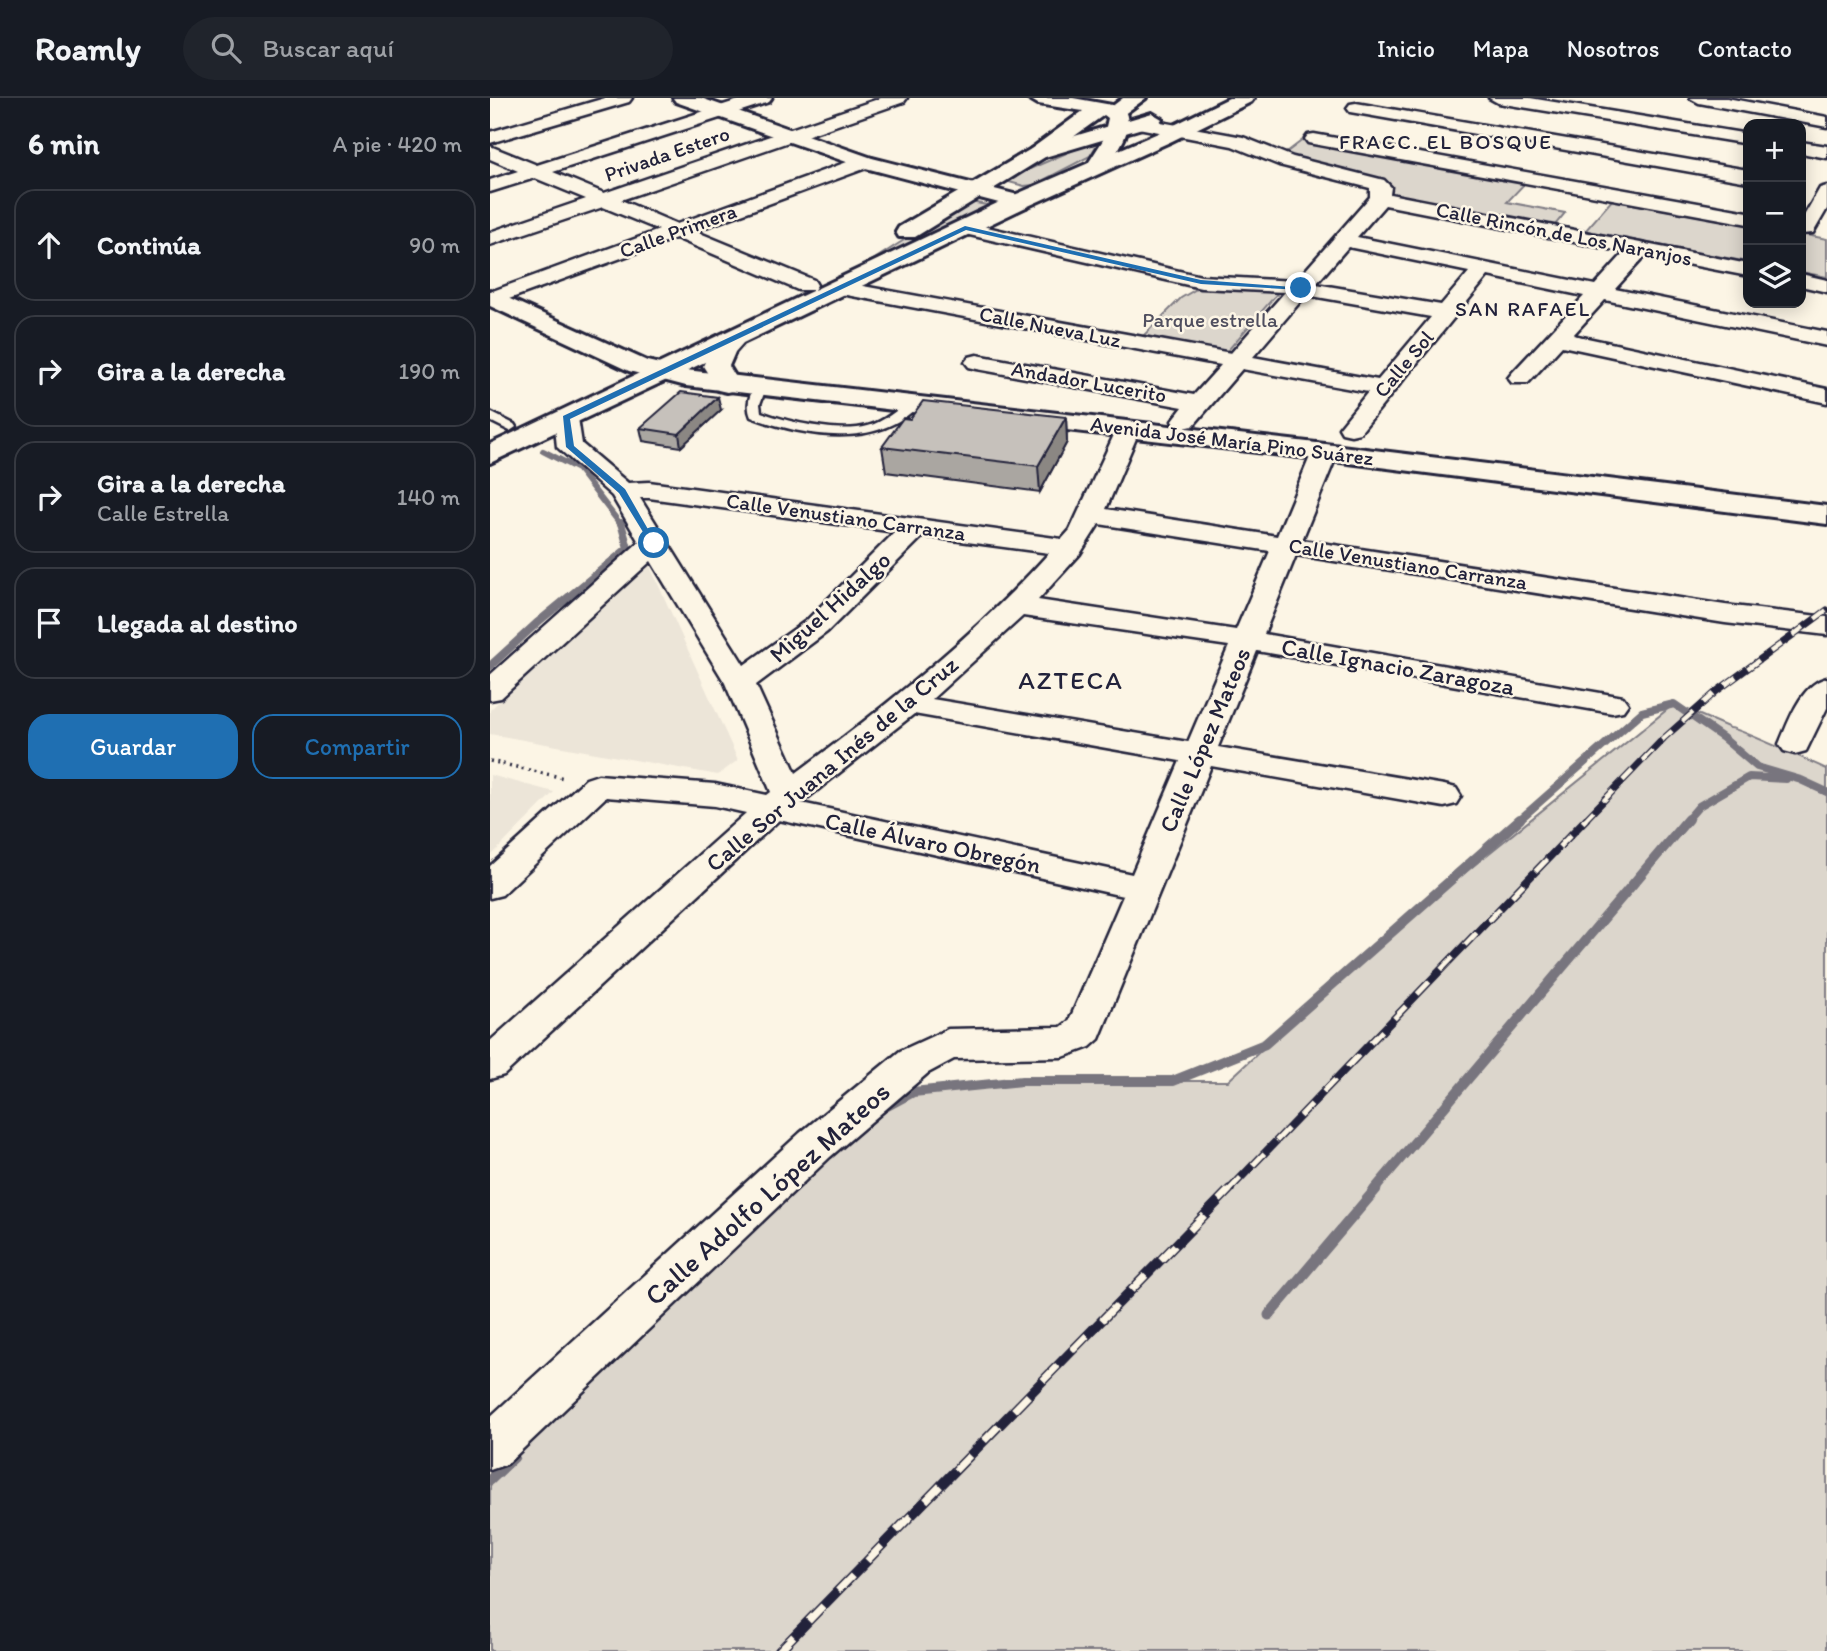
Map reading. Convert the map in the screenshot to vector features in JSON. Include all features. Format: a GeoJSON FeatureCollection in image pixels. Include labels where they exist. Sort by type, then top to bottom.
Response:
{"type":"FeatureCollection","features":[{"type":"Feature","properties":{"kind":"main road"},"geometry":{"type":"LineString","coordinates":[[683,98],[865,163],[1018,202]]}},
{"type":"Feature","properties":{"kind":"main road"},"geometry":{"type":"LineString","coordinates":[[1038,98],[1112,112],[1139,123],[1211,98]]}},
{"type":"Feature","properties":{"kind":"main road"},"geometry":{"type":"LineString","coordinates":[[490,455],[566,418],[648,369],[901,236],[1038,153],[1136,98]]}},
{"type":"Feature","properties":{"kind":"main road"},"geometry":{"type":"LineString","coordinates":[[497,426],[736,337],[1018,202],[1171,134],[1244,98]]}},
{"type":"Feature","properties":{"kind":"main road"},"geometry":{"type":"LineString","coordinates":[[1097,165],[1112,112]]}},
{"type":"Feature","properties":{"kind":"main road","name":"Avenida José María Pino Suárez"},"geometry":{"type":"LineString","coordinates":[[491,298],[648,369],[727,384],[1325,452],[1827,515]]}},
{"type":"Feature","properties":{"kind":"main road"},"geometry":{"type":"LineString","coordinates":[[727,384],[716,366],[726,343],[736,337]]}},
{"type":"Feature","properties":{"kind":"street"},"geometry":{"type":"LineString","coordinates":[[490,138],[623,98]]}},
{"type":"Feature","properties":{"kind":"street"},"geometry":{"type":"LineString","coordinates":[[490,186],[763,98]]}},
{"type":"Feature","properties":{"kind":"street","name":"Privada Estero"},"geometry":{"type":"LineString","coordinates":[[490,239],[898,98]]}},
{"type":"Feature","properties":{"kind":"street"},"geometry":{"type":"LineString","coordinates":[[1497,98],[1743,138]]}},
{"type":"Feature","properties":{"kind":"street"},"geometry":{"type":"LineString","coordinates":[[1543,181],[1626,98]]}},
{"type":"Feature","properties":{"kind":"street"},"geometry":{"type":"LineString","coordinates":[[1699,98],[1827,122]]}},
{"type":"Feature","properties":{"kind":"street"},"geometry":{"type":"LineString","coordinates":[[1286,161],[1352,112],[1743,175]]}},
{"type":"Feature","properties":{"kind":"street"},"geometry":{"type":"LineString","coordinates":[[1139,123],[1171,134],[1254,149],[1286,161],[1377,184],[1382,190],[1380,198],[1184,421]]}},
{"type":"Feature","properties":{"kind":"street"},"geometry":{"type":"LineString","coordinates":[[1314,139],[1543,181],[1595,204],[1743,218]]}},
{"type":"Feature","properties":{"kind":"street"},"geometry":{"type":"LineString","coordinates":[[1806,149],[1827,152]]}},
{"type":"Feature","properties":{"kind":"street"},"geometry":{"type":"LineString","coordinates":[[490,152],[806,285]]}},
{"type":"Feature","properties":{"kind":"street","name":"Calle Primera"},"geometry":{"type":"LineString","coordinates":[[491,298],[865,163]]}},
{"type":"Feature","properties":{"kind":"street"},"geometry":{"type":"LineString","coordinates":[[1806,223],[1823,190]]}},
{"type":"Feature","properties":{"kind":"street","name":"Calle Rincón de Los Naranjos"},"geometry":{"type":"LineString","coordinates":[[1380,198],[1743,269]]}},
{"type":"Feature","properties":{"kind":"street"},"geometry":{"type":"LineString","coordinates":[[1568,235],[1595,204]]}},
{"type":"Feature","properties":{"kind":"street"},"geometry":{"type":"LineString","coordinates":[[965,228],[1201,282],[1301,288],[1447,313]]}},
{"type":"Feature","properties":{"kind":"street"},"geometry":{"type":"LineString","coordinates":[[1806,230],[1827,233]]}},
{"type":"Feature","properties":{"kind":"street"},"geometry":{"type":"LineString","coordinates":[[1343,240],[1827,339]]}},
{"type":"Feature","properties":{"kind":"street"},"geometry":{"type":"LineString","coordinates":[[1520,378],[1640,249]]}},
{"type":"Feature","properties":{"kind":"street","name":"Calle Sol"},"geometry":{"type":"LineString","coordinates":[[1351,428],[1483,269]]}},
{"type":"Feature","properties":{"kind":"street"},"geometry":{"type":"LineString","coordinates":[[1806,282],[1827,286]]}},
{"type":"Feature","properties":{"kind":"street","name":"Calle Nueva Luz"},"geometry":{"type":"LineString","coordinates":[[841,288],[1384,388]]}},
{"type":"Feature","properties":{"kind":"street"},"geometry":{"type":"LineString","coordinates":[[1557,338],[1827,396]]}},
{"type":"Feature","properties":{"kind":"street","name":"Andador Lucerito"},"geometry":{"type":"LineString","coordinates":[[977,362],[1200,403]]}},
{"type":"Feature","properties":{"kind":"street"},"geometry":{"type":"LineString","coordinates":[[566,418],[570,447],[622,491],[740,683],[780,801]]}},
{"type":"Feature","properties":{"kind":"street","name":"Calle Sor Juana Inés de la Cruz"},"geometry":{"type":"LineString","coordinates":[[490,1064],[780,801],[908,704],[1017,606],[1070,548],[1092,515],[1128,429]]}},
{"type":"Feature","properties":{"kind":"street","name":"Calle López Mateos"},"geometry":{"type":"LineString","coordinates":[[1085,1029],[1325,452]]}},
{"type":"Feature","properties":{"kind":"street","name":"Calle Venustiano Carranza"},"geometry":{"type":"LineString","coordinates":[[622,491],[649,490],[1070,548]]}},
{"type":"Feature","properties":{"kind":"street","name":"Calle Venustiano Carranza"},"geometry":{"type":"LineString","coordinates":[[1092,515],[1725,614],[1818,625]]}},
{"type":"Feature","properties":{"kind":"street","name":"Miguel Hidalgo"},"geometry":{"type":"LineString","coordinates":[[740,683],[817,626],[917,526]]}},
{"type":"Feature","properties":{"kind":"street"},"geometry":{"type":"LineString","coordinates":[[490,691],[654,543]]}},
{"type":"Feature","properties":{"kind":"street","name":"Calle Ignacio Zaragoza"},"geometry":{"type":"LineString","coordinates":[[1017,606],[1247,640],[1612,704]]}},
{"type":"Feature","properties":{"kind":"street"},"geometry":{"type":"LineString","coordinates":[[1795,744],[1817,715],[1827,687]]}},
{"type":"Feature","properties":{"kind":"street"},"geometry":{"type":"LineString","coordinates":[[908,704],[1444,796]]}},
{"type":"Feature","properties":{"kind":"street"},"geometry":{"type":"LineString","coordinates":[[490,886],[597,786]]}},
{"type":"Feature","properties":{"kind":"street","name":"Calle Álvaro Obregón"},"geometry":{"type":"LineString","coordinates":[[597,786],[780,801],[1143,888]]}},
{"type":"Feature","properties":{"kind":"street","name":"Calle Adolfo López Mateos"},"geometry":{"type":"LineString","coordinates":[[490,1448],[816,1145],[914,1062],[948,1044],[1063,1041],[1076,1037],[1085,1029]]}},
{"type":"Feature","properties":{"kind":"path"},"geometry":{"type":"LineString","coordinates":[[490,761],[597,786]]}},
{"type":"Feature","properties":{"kind":"shaded area"},"geometry":{"type":"Polygon","coordinates":[[[648,562],[738,760],[718,775],[490,734],[490,710],[648,562]]]}},
{"type":"Feature","properties":{"kind":"shaded area"},"geometry":{"type":"Polygon","coordinates":[[[490,775],[554,792],[490,857],[490,775]]]}},
{"type":"Feature","properties":{"kind":"green space"},"geometry":{"type":"Polygon","coordinates":[[[1101,138],[1090,156],[1034,185],[1024,186],[1009,182],[1009,178],[1101,138]]]}},
{"type":"Feature","properties":{"kind":"green space"},"geometry":{"type":"Polygon","coordinates":[[[1304,139],[1528,180],[1507,202],[1565,213],[1551,230],[1377,195],[1371,181],[1283,155],[1304,139]]]}},
{"type":"Feature","properties":{"kind":"green space"},"geometry":{"type":"Polygon","coordinates":[[[1612,200],[1743,224],[1743,261],[1585,231],[1612,200]]]}},
{"type":"Feature","properties":{"kind":"green space"},"geometry":{"type":"Polygon","coordinates":[[[970,202],[987,205],[982,211],[829,284],[873,260],[954,208],[970,202]]]}},
{"type":"Feature","properties":{"kind":"green space"},"geometry":{"type":"Polygon","coordinates":[[[1806,235],[1827,239],[1827,277],[1806,273],[1806,235]]]}},
{"type":"Feature","properties":{"kind":"green space","name":"Parque estrella"},"geometry":{"type":"Polygon","coordinates":[[[1205,284],[1282,288],[1223,356],[1139,340],[1181,298],[1205,284]]]}},
{"type":"Feature","properties":{"kind":"green space"},"geometry":{"type":"Polygon","coordinates":[[[1674,704],[1827,769],[1827,1651],[490,1651],[490,1482],[806,1167],[913,1092],[1022,1081],[1228,1081],[1375,945],[1674,704]]]}},
{"type":"Feature","properties":{"kind":"building"},"geometry":{"type":"Polygon","coordinates":[[[681,392],[718,397],[679,434],[640,428],[681,392]]]}},
{"type":"Feature","properties":{"kind":"building"},"geometry":{"type":"Polygon","coordinates":[[[923,401],[1066,417],[1038,466],[882,447],[903,418],[910,419],[923,401]]]}},
{"type":"Feature","properties":{"kind":"waterway"},"geometry":{"type":"LineString","coordinates":[[543,451],[578,469],[621,525]]}},
{"type":"Feature","properties":{"kind":"waterway"},"geometry":{"type":"LineString","coordinates":[[490,666],[538,622],[628,548],[621,523]]}},
{"type":"Feature","properties":{"kind":"waterway"},"geometry":{"type":"LineString","coordinates":[[1518,821],[1642,712],[1674,704],[1723,738],[1757,767],[1801,780],[1827,792]]}},
{"type":"Feature","properties":{"kind":"waterway"},"geometry":{"type":"LineString","coordinates":[[1686,821],[1699,806],[1749,777],[1786,779]]}},
{"type":"Feature","properties":{"kind":"waterway"},"geometry":{"type":"LineString","coordinates":[[887,1106],[913,1092],[1022,1081],[1173,1081],[1265,1044],[1520,819]]}},
{"type":"Feature","properties":{"kind":"waterway"},"geometry":{"type":"LineString","coordinates":[[1374,1190],[1688,819]]}},
{"type":"Feature","properties":{"kind":"waterway"},"geometry":{"type":"LineString","coordinates":[[1269,1315],[1376,1189]]}},
{"type":"Feature","properties":{"kind":"waterway"},"geometry":{"type":"LineString","coordinates":[[490,1480],[514,1457]]}},
{"type":"Feature","properties":{"kind":"railway"},"geometry":{"type":"LineString","coordinates":[[1584,821],[1664,738],[1717,691],[1827,610]]}},
{"type":"Feature","properties":{"kind":"railway"},"geometry":{"type":"LineString","coordinates":[[1229,1190],[1586,819]]}},
{"type":"Feature","properties":{"kind":"railway"},"geometry":{"type":"LineString","coordinates":[[779,1651],[1230,1189]]}},
{"type":"Feature","properties":{"kind":"district","name":"FRACC. EL BOSQUE"},"geometry":{"type":"Point","coordinates":[1446,142]}},
{"type":"Feature","properties":{"kind":"district","name":"SAN RAFAEL"},"geometry":{"type":"Point","coordinates":[1523,309]}},
{"type":"Feature","properties":{"kind":"district","name":"AZTECA"},"geometry":{"type":"Point","coordinates":[1071,680]}},
{"type":"Feature","properties":{"kind":"route"},"geometry":{"type":"LineString","coordinates":[[654,543],[622,491],[570,447],[566,418],[965,228],[1201,282],[1301,288]]}}]}
